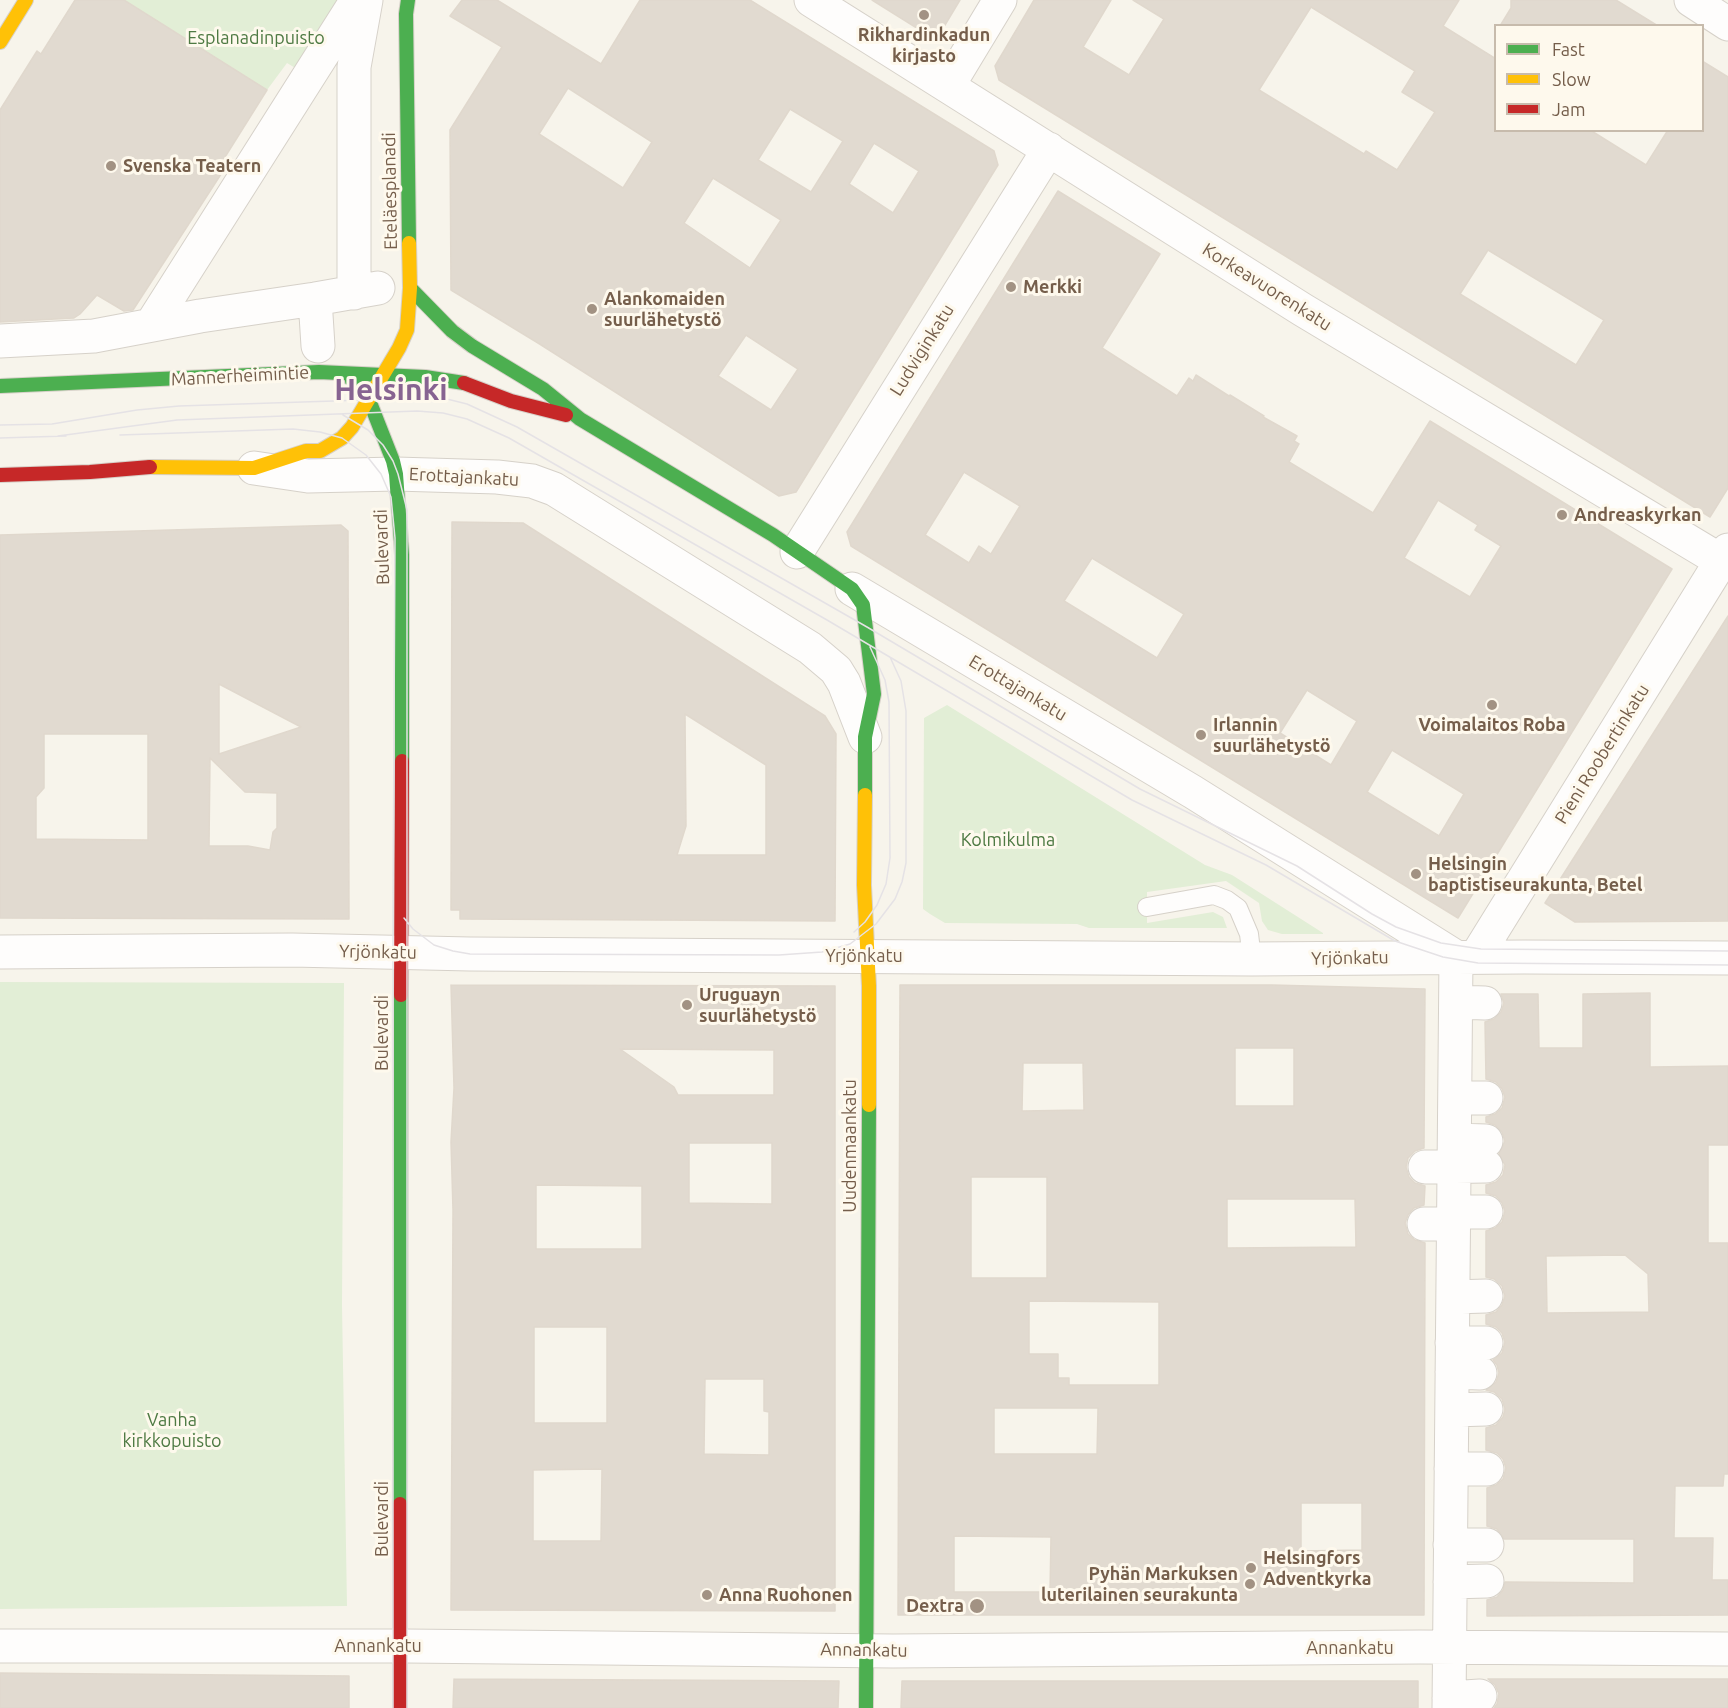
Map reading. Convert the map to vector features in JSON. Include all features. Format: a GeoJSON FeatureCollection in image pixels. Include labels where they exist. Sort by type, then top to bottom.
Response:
{"type":"FeatureCollection","features":[{"type":"Feature","properties":{"kind":"main road"},"geometry":{"type":"LineString","coordinates":[[0,42],[26,0]]}},
{"type":"Feature","properties":{"kind":"main road","name":"Eteläesplanadi"},"geometry":{"type":"LineString","coordinates":[[383,376],[407,330],[380,289],[408,0]]}},
{"type":"Feature","properties":{"kind":"main road","name":"Erottajankatu"},"geometry":{"type":"LineString","coordinates":[[380,289],[452,331],[472,346],[543,389],[580,419],[797,552],[852,589]]}},
{"type":"Feature","properties":{"kind":"main road","name":"Mannerheimintie"},"geometry":{"type":"LineString","coordinates":[[0,386],[319,372],[383,376]]}},
{"type":"Feature","properties":{"kind":"main road","name":"Bulevardi"},"geometry":{"type":"LineString","coordinates":[[343,374],[361,389],[369,400],[393,461],[402,555],[400,1708]]}},
{"type":"Feature","properties":{"kind":"main road"},"geometry":{"type":"LineString","coordinates":[[0,476],[141,467],[254,468],[306,451],[320,451],[332,446],[351,427],[383,376]]}},
{"type":"Feature","properties":{"kind":"main road","name":"Erottajankatu"},"geometry":{"type":"LineString","coordinates":[[383,376],[425,377],[467,383],[511,401],[580,419]]}},
{"type":"Feature","properties":{"kind":"main road","name":"Uudenmaankatu"},"geometry":{"type":"LineString","coordinates":[[852,589],[860,599],[866,614],[874,694],[865,737],[864,917],[869,956],[866,1708]]}},
{"type":"Feature","properties":{"kind":"street"},"geometry":{"type":"LineString","coordinates":[[151,325],[357,0]]}},
{"type":"Feature","properties":{"kind":"street"},"geometry":{"type":"LineString","coordinates":[[0,340],[94,336],[200,316],[380,289],[354,67],[366,0]]}},
{"type":"Feature","properties":{"kind":"street","name":"Korkeavuorenkatu"},"geometry":{"type":"LineString","coordinates":[[812,0],[1303,310],[1726,558]]}},
{"type":"Feature","properties":{"kind":"street"},"geometry":{"type":"LineString","coordinates":[[948,86],[1000,0]]}},
{"type":"Feature","properties":{"kind":"street"},"geometry":{"type":"LineString","coordinates":[[1691,0],[1728,24]]}},
{"type":"Feature","properties":{"kind":"street","name":"Ludviginkatu"},"geometry":{"type":"LineString","coordinates":[[797,552],[1049,149]]}},
{"type":"Feature","properties":{"kind":"street"},"geometry":{"type":"LineString","coordinates":[[315,300],[318,346]]}},
{"type":"Feature","properties":{"kind":"street"},"geometry":{"type":"LineString","coordinates":[[254,468],[308,476],[396,474]]}},
{"type":"Feature","properties":{"kind":"street","name":"Erottajankatu"},"geometry":{"type":"LineString","coordinates":[[396,474],[496,477],[532,481],[554,489],[810,648],[836,670],[844,683],[865,737]]}},
{"type":"Feature","properties":{"kind":"street","name":"Pieni Roobertinkatu"},"geometry":{"type":"LineString","coordinates":[[1459,990],[1726,558]]}},
{"type":"Feature","properties":{"kind":"street","name":"Erottajankatu"},"geometry":{"type":"LineString","coordinates":[[852,589],[1193,792],[1459,990]]}},
{"type":"Feature","properties":{"kind":"street","name":"Yrjönkatu"},"geometry":{"type":"LineString","coordinates":[[0,952],[292,950],[482,954],[1252,959],[1459,990],[1728,958]]}},
{"type":"Feature","properties":{"kind":"street"},"geometry":{"type":"LineString","coordinates":[[1459,990],[1466,1054],[1467,1138],[1452,1230],[1469,1296],[1467,1421],[1450,1545],[1450,1582],[1442,1648],[1459,1701]]}},
{"type":"Feature","properties":{"kind":"street"},"geometry":{"type":"LineString","coordinates":[[1452,1230],[1486,1212]]}},
{"type":"Feature","properties":{"kind":"street"},"geometry":{"type":"LineString","coordinates":[[1450,1545],[1486,1545]]}},
{"type":"Feature","properties":{"kind":"street"},"geometry":{"type":"LineString","coordinates":[[1450,1582],[1487,1581]]}},
{"type":"Feature","properties":{"kind":"street","name":"Annankatu"},"geometry":{"type":"LineString","coordinates":[[0,1646],[400,1646],[867,1650],[1728,1649]]}},
{"type":"Feature","properties":{"kind":"lane"},"geometry":{"type":"LineString","coordinates":[[1147,907],[1214,896],[1227,900],[1238,908],[1249,934],[1252,959]]}},
{"type":"Feature","properties":{"kind":"green space","name":"Esplanadinpuisto"},"geometry":{"type":"Polygon","coordinates":[[[124,0],[347,0],[302,72],[287,63],[267,90],[124,0]]]}},
{"type":"Feature","properties":{"kind":"green space","name":"Kolmikulma"},"geometry":{"type":"Polygon","coordinates":[[[947,705],[1205,865],[1232,875],[1323,934],[1282,934],[1268,930],[1262,921],[1259,903],[1226,881],[1147,892],[1147,923],[1213,912],[1223,917],[1227,928],[1089,928],[1077,924],[945,923],[930,914],[923,909],[924,718],[947,705]]]}},
{"type":"Feature","properties":{"kind":"green space","name":"Vanha kirkkopuisto"},"geometry":{"type":"Polygon","coordinates":[[[0,982],[344,983],[342,1305],[347,1606],[0,1609],[0,982]]]}},
{"type":"Feature","properties":{"kind":"building","name":"Svenska Teatern"},"geometry":{"type":"Polygon","coordinates":[[[75,0],[124,0],[267,90],[220,165],[225,168],[133,310],[124,311],[97,295],[74,318],[0,322],[0,110],[37,51],[41,54],[75,0]]]}},
{"type":"Feature","properties":{"kind":"building"},"geometry":{"type":"Polygon","coordinates":[[[462,0],[497,0],[601,64],[640,0],[750,0],[994,151],[998,165],[796,492],[779,496],[451,290],[450,130],[502,47],[450,16],[462,0]],[[568,88],[539,134],[623,188],[652,142],[568,88]],[[790,109],[758,160],[811,192],[843,141],[790,109]],[[874,143],[849,184],[893,213],[919,171],[874,143]],[[713,178],[684,223],[750,268],[781,220],[713,178]],[[746,335],[718,376],[771,410],[798,369],[746,335]]]}},
{"type":"Feature","properties":{"kind":"building","name":"Rikhardinkadun kirjasto"},"geometry":{"type":"Polygon","coordinates":[[[872,0],[960,0],[936,40],[872,0]]]}},
{"type":"Feature","properties":{"kind":"building"},"geometry":{"type":"Polygon","coordinates":[[[1034,0],[1111,0],[1083,47],[1129,75],[1164,19],[1133,0],[1459,0],[1443,26],[1494,58],[1494,132],[1593,132],[1646,165],[1667,132],[1704,132],[1704,62],[1728,77],[1728,488],[1710,517],[999,80],[995,66],[1034,0]],[[1311,7],[1259,90],[1364,154],[1366,151],[1397,170],[1435,112],[1402,92],[1415,71],[1311,7]],[[1488,250],[1460,294],[1576,365],[1604,320],[1488,250]]]}},
{"type":"Feature","properties":{"kind":"building"},"geometry":{"type":"Polygon","coordinates":[[[1511,0],[1616,0],[1655,24],[1501,24],[1511,8],[1511,0]]]}},
{"type":"Feature","properties":{"kind":"building"},"geometry":{"type":"Polygon","coordinates":[[[1058,191],[1160,254],[1102,348],[1177,396],[1189,378],[1193,381],[1196,375],[1230,395],[1297,436],[1294,441],[1299,444],[1289,462],[1373,513],[1430,421],[1672,569],[1458,918],[851,546],[847,532],[1058,191]],[[964,472],[925,535],[969,563],[979,546],[991,554],[1020,506],[964,472]],[[1438,500],[1404,558],[1470,597],[1501,546],[1475,530],[1478,525],[1438,500]],[[1092,558],[1064,601],[1157,658],[1184,614],[1092,558]],[[1307,690],[1280,733],[1331,765],[1357,721],[1307,690]],[[1392,750],[1367,792],[1439,836],[1464,794],[1392,750]]]}},
{"type":"Feature","properties":{"kind":"building"},"geometry":{"type":"Polygon","coordinates":[[[452,522],[523,523],[825,716],[836,734],[835,921],[460,919],[460,910],[451,910],[452,522]],[[685,714],[686,826],[677,855],[766,855],[766,765],[685,714]]]}},
{"type":"Feature","properties":{"kind":"building"},"geometry":{"type":"Polygon","coordinates":[[[341,525],[348,531],[349,919],[0,918],[0,535],[341,525]],[[219,684],[219,754],[301,727],[219,684]],[[44,734],[44,788],[36,797],[36,839],[148,840],[148,734],[44,734]],[[210,758],[209,846],[248,846],[270,850],[273,832],[277,828],[277,793],[245,792],[210,758]]]}},
{"type":"Feature","properties":{"kind":"building"},"geometry":{"type":"Polygon","coordinates":[[[1728,616],[1728,921],[1575,922],[1545,903],[1728,616]]]}},
{"type":"Feature","properties":{"kind":"building"},"geometry":{"type":"Polygon","coordinates":[[[451,985],[835,986],[835,1611],[451,1610],[453,1210],[451,1142],[454,1088],[451,985]],[[620,1049],[674,1087],[678,1095],[774,1095],[774,1050],[620,1049]],[[689,1143],[689,1203],[772,1204],[772,1143],[689,1143]],[[536,1185],[536,1249],[642,1249],[642,1186],[536,1185]],[[534,1327],[534,1423],[607,1423],[607,1327],[534,1327]],[[705,1379],[704,1454],[769,1455],[769,1412],[764,1411],[764,1379],[705,1379]],[[602,1469],[533,1470],[533,1541],[601,1541],[602,1469]]]}},
{"type":"Feature","properties":{"kind":"building"},"geometry":{"type":"Polygon","coordinates":[[[900,985],[1272,985],[1425,989],[1424,1148],[1415,1151],[1408,1158],[1406,1167],[1409,1177],[1415,1183],[1425,1186],[1424,1205],[1414,1208],[1405,1223],[1408,1234],[1415,1240],[1425,1243],[1424,1615],[898,1615],[900,985]],[[1235,1048],[1235,1106],[1294,1106],[1294,1048],[1235,1048]],[[1023,1063],[1022,1111],[1084,1110],[1083,1063],[1023,1063]],[[971,1177],[971,1278],[1047,1278],[1047,1177],[971,1177]],[[1227,1199],[1227,1248],[1356,1247],[1355,1199],[1227,1199]],[[1029,1301],[1029,1354],[1058,1354],[1058,1378],[1069,1378],[1069,1385],[1159,1385],[1159,1302],[1029,1301]],[[994,1408],[994,1454],[1097,1454],[1098,1408],[994,1408]],[[1301,1503],[1301,1551],[1362,1550],[1362,1503],[1301,1503]],[[954,1536],[954,1592],[1050,1592],[1051,1537],[954,1536]]]}},
{"type":"Feature","properties":{"kind":"building"},"geometry":{"type":"Polygon","coordinates":[[[1650,993],[1650,1067],[1728,1066],[1728,1145],[1708,1145],[1708,1243],[1728,1243],[1728,1474],[1724,1474],[1723,1486],[1675,1486],[1674,1538],[1713,1538],[1712,1580],[1728,1580],[1728,1615],[1487,1616],[1487,1600],[1497,1597],[1503,1590],[1505,1582],[1634,1583],[1634,1539],[1504,1539],[1497,1529],[1487,1526],[1487,1488],[1503,1479],[1506,1468],[1503,1459],[1497,1453],[1486,1450],[1486,1428],[1496,1425],[1503,1417],[1505,1409],[1502,1399],[1494,1392],[1486,1390],[1496,1382],[1499,1373],[1493,1360],[1502,1353],[1505,1342],[1502,1333],[1496,1327],[1486,1324],[1486,1315],[1496,1312],[1505,1296],[1502,1286],[1494,1279],[1486,1277],[1486,1231],[1502,1222],[1505,1211],[1496,1196],[1486,1193],[1486,1185],[1496,1182],[1503,1175],[1505,1165],[1499,1154],[1505,1141],[1502,1132],[1495,1125],[1486,1122],[1486,1117],[1502,1108],[1505,1097],[1496,1082],[1486,1079],[1485,1022],[1494,1019],[1501,1012],[1504,1003],[1501,994],[1538,994],[1539,1048],[1583,1048],[1583,994],[1650,993]],[[1625,1255],[1546,1256],[1547,1313],[1649,1312],[1648,1274],[1625,1255]]]}},
{"type":"Feature","properties":{"kind":"building"},"geometry":{"type":"Polygon","coordinates":[[[0,1673],[349,1676],[349,1708],[0,1708],[0,1673]]]}},
{"type":"Feature","properties":{"kind":"building"},"geometry":{"type":"Polygon","coordinates":[[[454,1679],[839,1681],[838,1708],[453,1708],[454,1679]]]}},
{"type":"Feature","properties":{"kind":"building"},"geometry":{"type":"Polygon","coordinates":[[[1488,1679],[1728,1679],[1728,1708],[1494,1708],[1499,1694],[1495,1685],[1488,1679]]]}},
{"type":"Feature","properties":{"kind":"building"},"geometry":{"type":"Polygon","coordinates":[[[902,1681],[1418,1681],[1418,1708],[901,1708],[902,1681]]]}},
{"type":"Feature","properties":{"kind":"tram line"},"geometry":{"type":"LineString","coordinates":[[0,425],[52,424],[137,410],[179,406],[426,398],[443,398],[467,404],[517,427],[867,627],[1140,789],[1297,866],[1396,927],[1441,943],[1481,949],[1728,951]]}},
{"type":"Feature","properties":{"kind":"tram line"},"geometry":{"type":"LineString","coordinates":[[58,436],[177,420],[417,411],[443,413],[467,419],[509,438],[827,620],[1132,800],[1266,865],[1395,941],[1443,957],[1478,963],[1728,965]]}},
{"type":"Feature","properties":{"kind":"tram line"},"geometry":{"type":"LineString","coordinates":[[343,415],[368,430],[383,445],[398,474],[407,510],[407,1708]]}},
{"type":"Feature","properties":{"kind":"tram line"},"geometry":{"type":"LineString","coordinates":[[120,435],[293,429],[320,432],[342,438],[366,455],[381,474],[391,497],[395,538],[393,1708]]}},
{"type":"Feature","properties":{"kind":"tram line"},"geometry":{"type":"LineString","coordinates":[[0,438],[66,436]]}},
{"type":"Feature","properties":{"kind":"tram line"},"geometry":{"type":"LineString","coordinates":[[854,932],[865,922],[877,905],[886,884],[890,858],[889,702],[885,680],[870,647]]}},
{"type":"Feature","properties":{"kind":"tram line"},"geometry":{"type":"LineString","coordinates":[[404,918],[413,929],[434,945],[470,954],[779,955],[822,952],[850,944],[876,924],[895,899],[906,863],[906,711],[901,681],[890,657]]}},
{"type":"Feature","properties":{"kind":"traffic: fast"},"geometry":{"type":"LineString","coordinates":[[408,0],[406,14],[409,243]]}},
{"type":"Feature","properties":{"kind":"traffic: fast"},"geometry":{"type":"LineString","coordinates":[[410,288],[452,331],[472,346],[543,389],[580,419],[773,535],[852,589],[863,605],[874,694],[865,737],[865,795]]}},
{"type":"Feature","properties":{"kind":"traffic: fast"},"geometry":{"type":"LineString","coordinates":[[0,386],[319,372],[425,377],[464,383]]}},
{"type":"Feature","properties":{"kind":"traffic: fast"},"geometry":{"type":"LineString","coordinates":[[352,381],[369,400],[396,474],[402,555],[402,761]]}},
{"type":"Feature","properties":{"kind":"traffic: fast"},"geometry":{"type":"LineString","coordinates":[[400,1504],[401,995]]}},
{"type":"Feature","properties":{"kind":"traffic: fast"},"geometry":{"type":"LineString","coordinates":[[866,1708],[869,1105]]}},
{"type":"Feature","properties":{"kind":"traffic: slow"},"geometry":{"type":"LineString","coordinates":[[0,42],[26,0]]}},
{"type":"Feature","properties":{"kind":"traffic: slow"},"geometry":{"type":"LineString","coordinates":[[150,467],[254,468],[306,451],[320,451],[342,438],[352,427],[399,348],[407,330],[410,288],[409,243]]}},
{"type":"Feature","properties":{"kind":"traffic: slow"},"geometry":{"type":"LineString","coordinates":[[865,795],[864,885],[869,986],[869,1105]]}},
{"type":"Feature","properties":{"kind":"traffic: jam"},"geometry":{"type":"LineString","coordinates":[[464,383],[511,401],[566,415]]}},
{"type":"Feature","properties":{"kind":"traffic: jam"},"geometry":{"type":"LineString","coordinates":[[0,475],[150,467]]}},
{"type":"Feature","properties":{"kind":"traffic: jam"},"geometry":{"type":"LineString","coordinates":[[401,995],[402,761]]}},
{"type":"Feature","properties":{"kind":"traffic: jam"},"geometry":{"type":"LineString","coordinates":[[400,1504],[400,1708]]}},
{"type":"Feature","properties":{"kind":"place","name":"Rikhardinkadun kirjasto"},"geometry":{"type":"Point","coordinates":[924,15]}},
{"type":"Feature","properties":{"kind":"place","name":"Svenska Teatern"},"geometry":{"type":"Point","coordinates":[111,166]}},
{"type":"Feature","properties":{"kind":"place","name":"Merkki"},"geometry":{"type":"Point","coordinates":[1011,287]}},
{"type":"Feature","properties":{"kind":"place","name":"Alankomaiden suurlähetystö"},"geometry":{"type":"Point","coordinates":[592,309]}},
{"type":"Feature","properties":{"kind":"place","name":"Andreaskyrkan"},"geometry":{"type":"Point","coordinates":[1562,515]}},
{"type":"Feature","properties":{"kind":"place","name":"Voimalaitos Roba"},"geometry":{"type":"Point","coordinates":[1492,705]}},
{"type":"Feature","properties":{"kind":"place","name":"Irlannin suurlähetystö"},"geometry":{"type":"Point","coordinates":[1201,735]}},
{"type":"Feature","properties":{"kind":"place","name":"Helsingin baptistiseurakunta, Betel"},"geometry":{"type":"Point","coordinates":[1416,874]}},
{"type":"Feature","properties":{"kind":"place","name":"Uruguayn suurlähetystö"},"geometry":{"type":"Point","coordinates":[687,1005]}},
{"type":"Feature","properties":{"kind":"place","name":"Helsingfors Adventkyrka"},"geometry":{"type":"Point","coordinates":[1251,1568]}},
{"type":"Feature","properties":{"kind":"place","name":"Pyhän Markuksen luterilainen seurakunta"},"geometry":{"type":"Point","coordinates":[1250,1584]}},
{"type":"Feature","properties":{"kind":"place","name":"Anna Ruohonen"},"geometry":{"type":"Point","coordinates":[707,1595]}},
{"type":"Feature","properties":{"kind":"place","name":"Dextra"},"geometry":{"type":"Point","coordinates":[977,1606]}},
{"type":"Feature","properties":{"kind":"district","name":"Helsinki"},"geometry":{"type":"Point","coordinates":[391,390]}}]}
